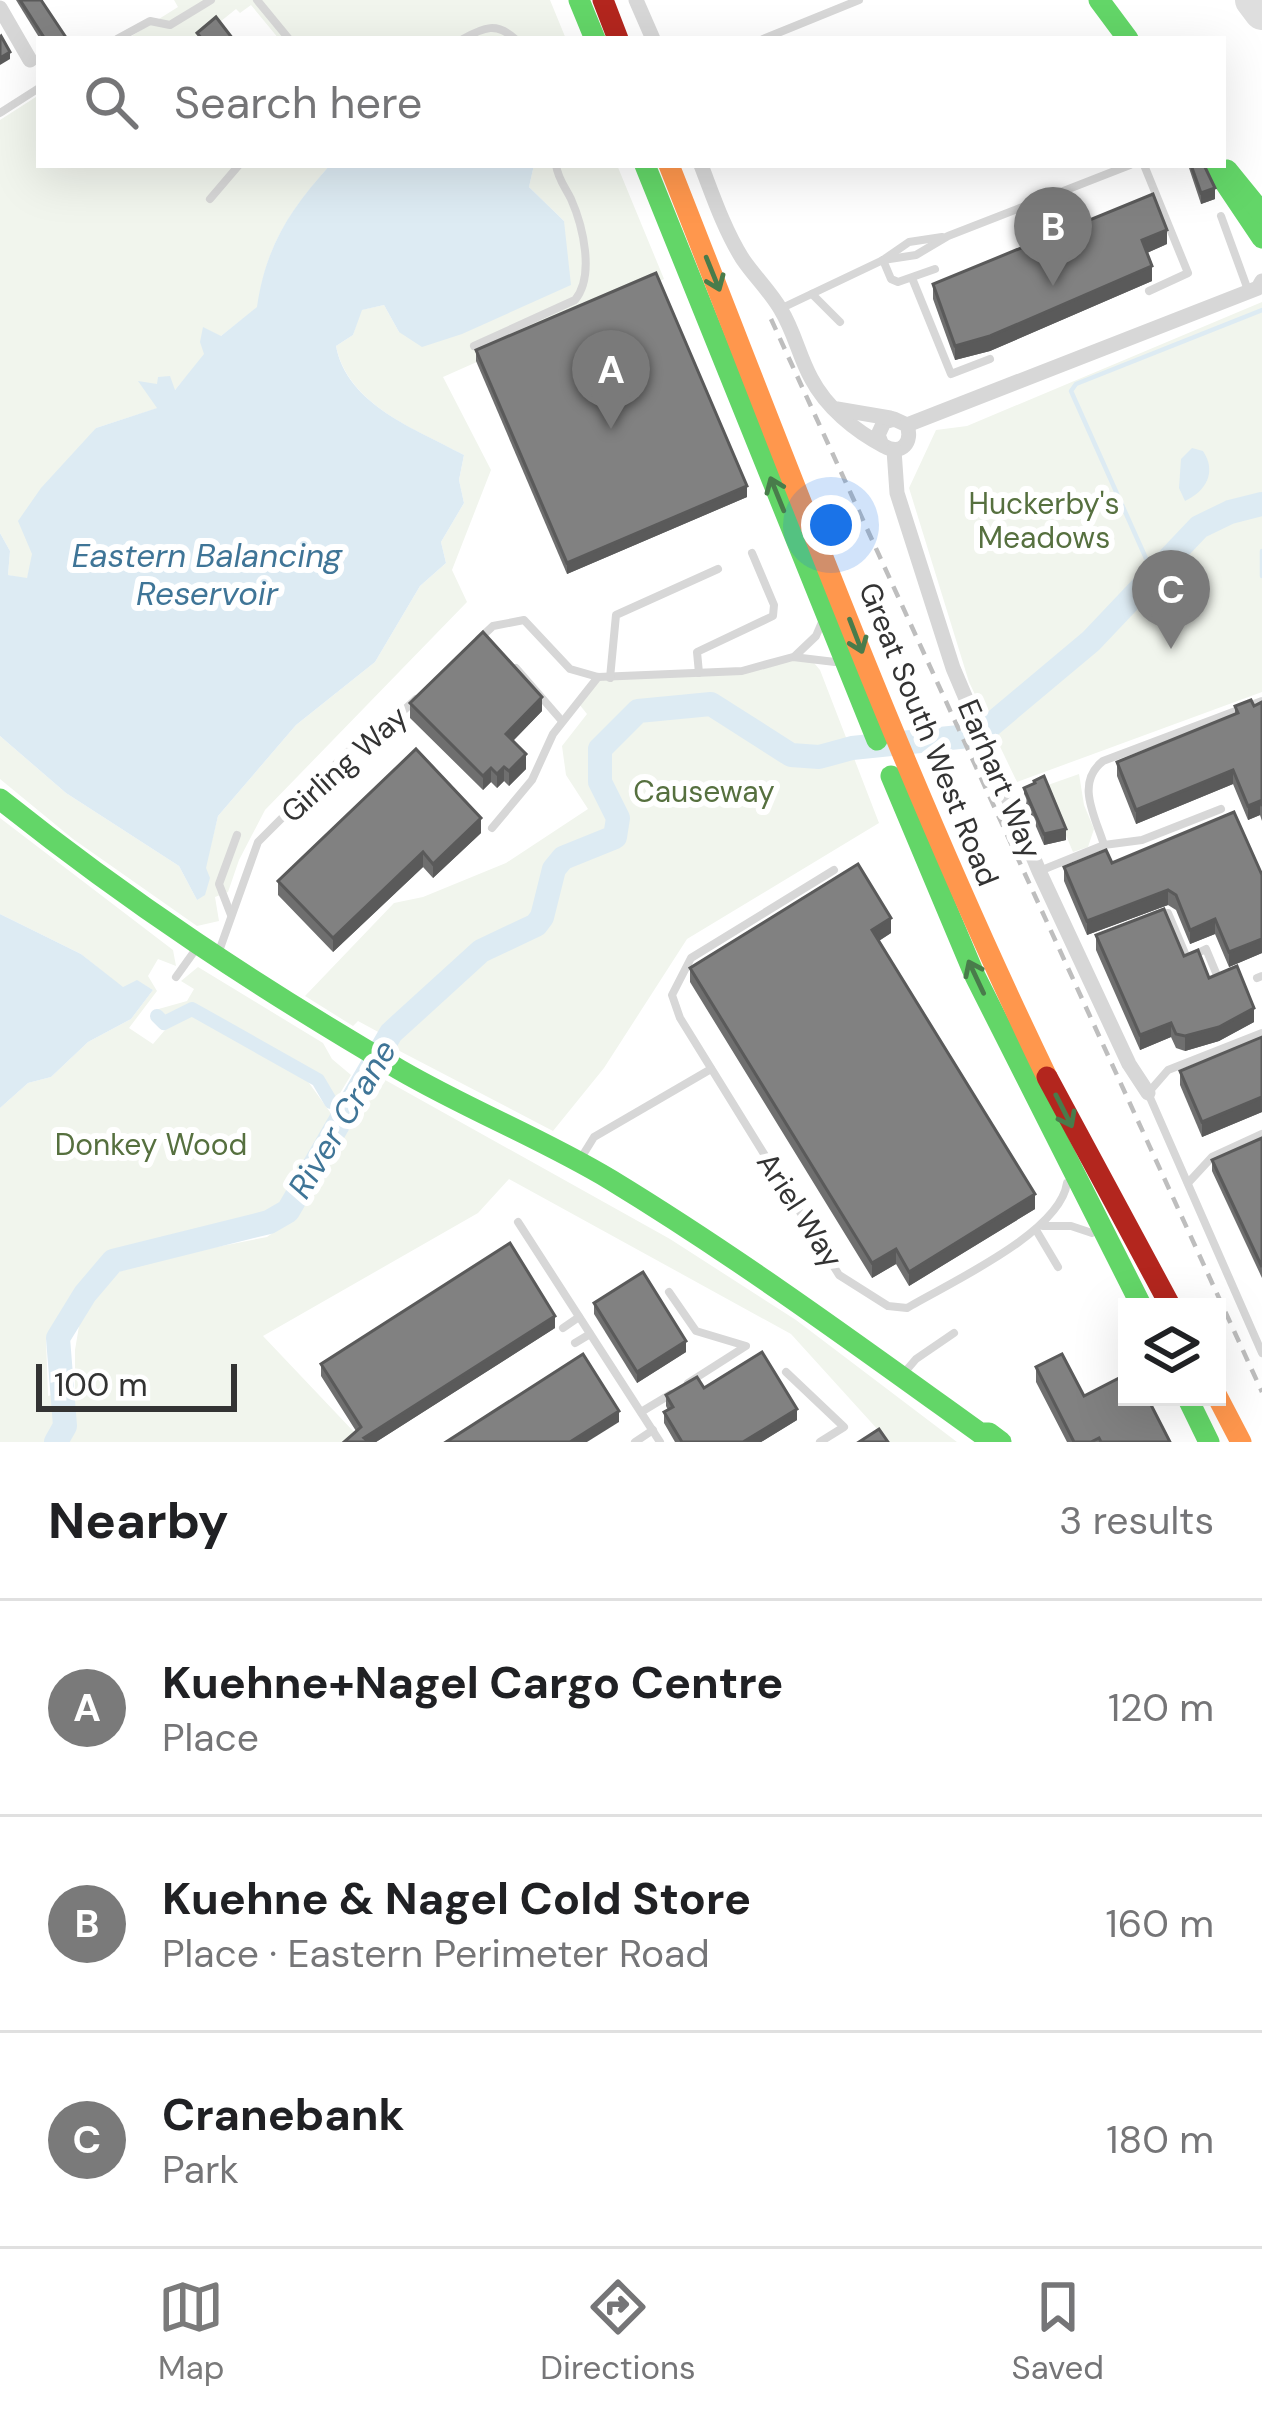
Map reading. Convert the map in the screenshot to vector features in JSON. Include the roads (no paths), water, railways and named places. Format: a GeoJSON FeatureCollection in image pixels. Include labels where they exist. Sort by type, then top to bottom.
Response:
{"type":"FeatureCollection","features":[{"type":"Feature","properties":{"kind":"main road"},"geometry":{"type":"LineString","coordinates":[[579,0],[594,36]]}},
{"type":"Feature","properties":{"kind":"main road"},"geometry":{"type":"LineString","coordinates":[[603,0],[617,36]]}},
{"type":"Feature","properties":{"kind":"main road"},"geometry":{"type":"LineString","coordinates":[[1100,0],[1126,36]]}},
{"type":"Feature","properties":{"kind":"main road","name":"Great South West Road"},"geometry":{"type":"LineString","coordinates":[[647,168],[850,674],[881,728]]}},
{"type":"Feature","properties":{"kind":"main road","name":"Great South West Road"},"geometry":{"type":"LineString","coordinates":[[670,168],[975,976],[1137,1298]]}},
{"type":"Feature","properties":{"kind":"main road"},"geometry":{"type":"LineString","coordinates":[[1215,168],[1240,212],[1262,238]]}},
{"type":"Feature","properties":{"kind":"main road"},"geometry":{"type":"LineString","coordinates":[[1225,168],[1262,213]]}},
{"type":"Feature","properties":{"kind":"main road","name":"Great South West Road"},"geometry":{"type":"LineString","coordinates":[[897,767],[1017,1019],[1166,1298]]}},
{"type":"Feature","properties":{"kind":"main road"},"geometry":{"type":"LineString","coordinates":[[0,799],[96,876],[206,953],[342,1037],[578,1163],[766,1279],[988,1439]]}},
{"type":"Feature","properties":{"kind":"main road"},"geometry":{"type":"LineString","coordinates":[[1192,1406],[1210,1442]]}},
{"type":"Feature","properties":{"kind":"main road"},"geometry":{"type":"LineString","coordinates":[[1222,1406],[1241,1442]]}},
{"type":"Feature","properties":{"kind":"street"},"geometry":{"type":"LineString","coordinates":[[636,0],[652,36]]}},
{"type":"Feature","properties":{"kind":"street"},"geometry":{"type":"LineString","coordinates":[[2,18],[30,60]]}},
{"type":"Feature","properties":{"kind":"street"},"geometry":{"type":"LineString","coordinates":[[702,168],[741,256],[781,309],[811,380],[856,430],[888,447],[904,447],[909,439],[900,422]]}},
{"type":"Feature","properties":{"kind":"street"},"geometry":{"type":"LineString","coordinates":[[888,447],[878,435],[880,426],[1255,286]]}},
{"type":"Feature","properties":{"kind":"street"},"geometry":{"type":"LineString","coordinates":[[834,408],[900,422]]}},
{"type":"Feature","properties":{"kind":"street","name":"Earhart Way"},"geometry":{"type":"LineString","coordinates":[[888,447],[897,493],[953,668],[1039,872],[1129,1064],[1148,1094]]}},
{"type":"Feature","properties":{"kind":"lane"},"geometry":{"type":"LineString","coordinates":[[123,36],[150,21],[170,26],[212,0]]}},
{"type":"Feature","properties":{"kind":"lane"},"geometry":{"type":"LineString","coordinates":[[257,0],[287,36]]}},
{"type":"Feature","properties":{"kind":"lane"},"geometry":{"type":"LineString","coordinates":[[770,36],[859,0]]}},
{"type":"Feature","properties":{"kind":"lane"},"geometry":{"type":"LineString","coordinates":[[470,36],[494,26],[512,36]]}},
{"type":"Feature","properties":{"kind":"lane"},"geometry":{"type":"LineString","coordinates":[[0,113],[36,90]]}},
{"type":"Feature","properties":{"kind":"lane"},"geometry":{"type":"LineString","coordinates":[[210,199],[236,168]]}},
{"type":"Feature","properties":{"kind":"lane"},"geometry":{"type":"LineString","coordinates":[[474,346],[575,300],[582,292],[586,269],[577,216],[556,168]]}},
{"type":"Feature","properties":{"kind":"lane"},"geometry":{"type":"LineString","coordinates":[[781,309],[883,260],[916,255],[948,236],[1122,168]]}},
{"type":"Feature","properties":{"kind":"lane"},"geometry":{"type":"LineString","coordinates":[[1145,168],[1188,274],[1149,291]]}},
{"type":"Feature","properties":{"kind":"lane"},"geometry":{"type":"LineString","coordinates":[[1221,216],[1255,286]]}},
{"type":"Feature","properties":{"kind":"lane"},"geometry":{"type":"LineString","coordinates":[[883,260],[891,279],[898,282],[935,269]]}},
{"type":"Feature","properties":{"kind":"lane"},"geometry":{"type":"LineString","coordinates":[[912,278],[951,374],[990,359]]}},
{"type":"Feature","properties":{"kind":"lane"},"geometry":{"type":"LineString","coordinates":[[812,294],[840,322]]}},
{"type":"Feature","properties":{"kind":"lane"},"geometry":{"type":"LineString","coordinates":[[699,674],[697,652],[769,621],[775,610],[752,553]]}},
{"type":"Feature","properties":{"kind":"lane"},"geometry":{"type":"LineString","coordinates":[[610,679],[616,615],[718,569]]}},
{"type":"Feature","properties":{"kind":"lane"},"geometry":{"type":"LineString","coordinates":[[794,657],[822,626],[821,603]]}},
{"type":"Feature","properties":{"kind":"lane"},"geometry":{"type":"LineString","coordinates":[[468,650],[493,626],[524,620],[570,669],[610,679],[742,670],[794,657],[829,659],[850,674]]}},
{"type":"Feature","properties":{"kind":"lane"},"geometry":{"type":"LineString","coordinates":[[484,634],[562,721]]}},
{"type":"Feature","properties":{"kind":"lane"},"geometry":{"type":"LineString","coordinates":[[492,828],[532,780],[562,721],[598,677]]}},
{"type":"Feature","properties":{"kind":"lane","name":"Girling Way"},"geometry":{"type":"LineString","coordinates":[[176,977],[224,943],[258,842],[352,748],[388,725],[420,695]]}},
{"type":"Feature","properties":{"kind":"lane"},"geometry":{"type":"LineString","coordinates":[[1103,845],[1087,784],[1093,768],[1262,701]]}},
{"type":"Feature","properties":{"kind":"lane"},"geometry":{"type":"LineString","coordinates":[[1039,872],[1103,845],[1142,840],[1221,808]]}},
{"type":"Feature","properties":{"kind":"lane"},"geometry":{"type":"LineString","coordinates":[[231,916],[220,884],[237,835]]}},
{"type":"Feature","properties":{"kind":"lane","name":"Ariel Way"},"geometry":{"type":"LineString","coordinates":[[834,870],[691,958],[672,995],[680,1018],[838,1275],[888,1306],[907,1308],[1038,1228]]}},
{"type":"Feature","properties":{"kind":"lane"},"geometry":{"type":"LineString","coordinates":[[1149,920],[1168,913],[1187,958],[1206,950],[1219,980]]}},
{"type":"Feature","properties":{"kind":"lane"},"geometry":{"type":"LineString","coordinates":[[1075,949],[1094,942]]}},
{"type":"Feature","properties":{"kind":"lane"},"geometry":{"type":"LineString","coordinates":[[1148,1094],[1159,1076],[1262,1033]]}},
{"type":"Feature","properties":{"kind":"lane"},"geometry":{"type":"LineString","coordinates":[[578,1163],[594,1137],[711,1070]]}},
{"type":"Feature","properties":{"kind":"lane","name":"Earhart Way"},"geometry":{"type":"LineString","coordinates":[[1148,1094],[1262,1353]]}},
{"type":"Feature","properties":{"kind":"lane"},"geometry":{"type":"LineString","coordinates":[[1188,1183],[1213,1157],[1262,1135]]}},
{"type":"Feature","properties":{"kind":"lane"},"geometry":{"type":"LineString","coordinates":[[1038,1228],[1067,1189],[1065,1157]]}},
{"type":"Feature","properties":{"kind":"lane"},"geometry":{"type":"LineString","coordinates":[[518,1222],[660,1442]]}},
{"type":"Feature","properties":{"kind":"lane"},"geometry":{"type":"LineString","coordinates":[[1038,1228],[1078,1228],[1110,1244]]}},
{"type":"Feature","properties":{"kind":"lane"},"geometry":{"type":"LineString","coordinates":[[1038,1228],[1058,1267]]}},
{"type":"Feature","properties":{"kind":"lane"},"geometry":{"type":"LineString","coordinates":[[641,1412],[746,1346],[696,1330],[669,1292]]}},
{"type":"Feature","properties":{"kind":"lane"},"geometry":{"type":"LineString","coordinates":[[563,1328],[579,1317]]}},
{"type":"Feature","properties":{"kind":"lane"},"geometry":{"type":"LineString","coordinates":[[903,1374],[916,1358],[954,1333]]}},
{"type":"Feature","properties":{"kind":"lane"},"geometry":{"type":"LineString","coordinates":[[575,1343],[590,1334]]}},
{"type":"Feature","properties":{"kind":"lane"},"geometry":{"type":"LineString","coordinates":[[786,1372],[844,1427],[820,1442]]}},
{"type":"Feature","properties":{"kind":"lane"},"geometry":{"type":"LineString","coordinates":[[635,1442],[653,1430]]}},
{"type":"Feature","properties":{"kind":"water","name":"Eastern Balancing Reservoir"},"geometry":{"type":"Polygon","coordinates":[[[327,168],[533,168],[529,187],[564,221],[571,285],[422,347],[399,332],[384,305],[362,310],[353,335],[336,346],[343,367],[369,400],[464,455],[459,480],[464,503],[441,542],[446,563],[420,586],[375,662],[296,725],[218,816],[206,868],[210,878],[205,895],[197,900],[179,866],[66,793],[0,736],[0,533],[10,551],[8,575],[27,578],[32,554],[18,521],[41,488],[96,428],[157,408],[138,381],[157,384],[158,377],[170,376],[175,390],[204,354],[203,327],[221,336],[257,307],[274,247],[303,197],[327,168]]]}},
{"type":"Feature","properties":{"kind":"water"},"geometry":{"type":"Polygon","coordinates":[[[1192,448],[1203,451],[1209,473],[1199,492],[1185,501],[1179,488],[1181,459],[1192,448]]]}},
{"type":"Feature","properties":{"kind":"water"},"geometry":{"type":"Polygon","coordinates":[[[0,914],[81,954],[123,987],[137,980],[153,990],[131,1019],[88,1042],[51,1077],[28,1083],[0,1108],[0,914]]]}},
{"type":"Feature","properties":{"kind":"waterway"},"geometry":{"type":"LineString","coordinates":[[1153,574],[1071,391],[1076,384],[1262,310]]}},
{"type":"Feature","properties":{"kind":"waterway","name":"River Crane"},"geometry":{"type":"LineString","coordinates":[[56,1442],[65,1426],[58,1338],[85,1294],[113,1261],[269,1222],[288,1211],[391,1033],[481,951],[536,925],[554,869],[563,858],[615,837],[618,818],[600,782],[600,749],[638,711],[711,704],[791,755],[819,757],[852,748],[979,735],[1091,641],[1199,527],[1262,504]]}},
{"type":"Feature","properties":{"kind":"waterway","name":"River Crane"},"geometry":{"type":"LineString","coordinates":[[1262,551],[1262,576]]}},
{"type":"Feature","properties":{"kind":"waterway"},"geometry":{"type":"LineString","coordinates":[[157,1016],[164,1023],[192,1009],[318,1080],[331,1102]]}},
{"type":"Feature","properties":{"kind":"waterway","name":"River Crane"},"geometry":{"type":"LineString","coordinates":[[337,1116],[338,1123]]}},
{"type":"Feature","properties":{"kind":"railway"},"geometry":{"type":"LineString","coordinates":[[771,319],[1262,1392]]}},
{"type":"Feature","properties":{"kind":"place","name":"Kuehne & Nagel Cold Store"},"geometry":{"type":"Point","coordinates":[1053,286]}},
{"type":"Feature","properties":{"kind":"place","name":"Kuehne+Nagel Cargo Centre"},"geometry":{"type":"Point","coordinates":[611,429]}},
{"type":"Feature","properties":{"kind":"place","name":"Cranebank"},"geometry":{"type":"Point","coordinates":[1171,649]}},
{"type":"Feature","properties":{"kind":"park label","name":"Huckerby's Meadows"},"geometry":{"type":"Point","coordinates":[1044,520]}},
{"type":"Feature","properties":{"kind":"park label","name":"Causeway"},"geometry":{"type":"Point","coordinates":[704,791]}},
{"type":"Feature","properties":{"kind":"park label","name":"Donkey Wood"},"geometry":{"type":"Point","coordinates":[151,1144]}}]}
